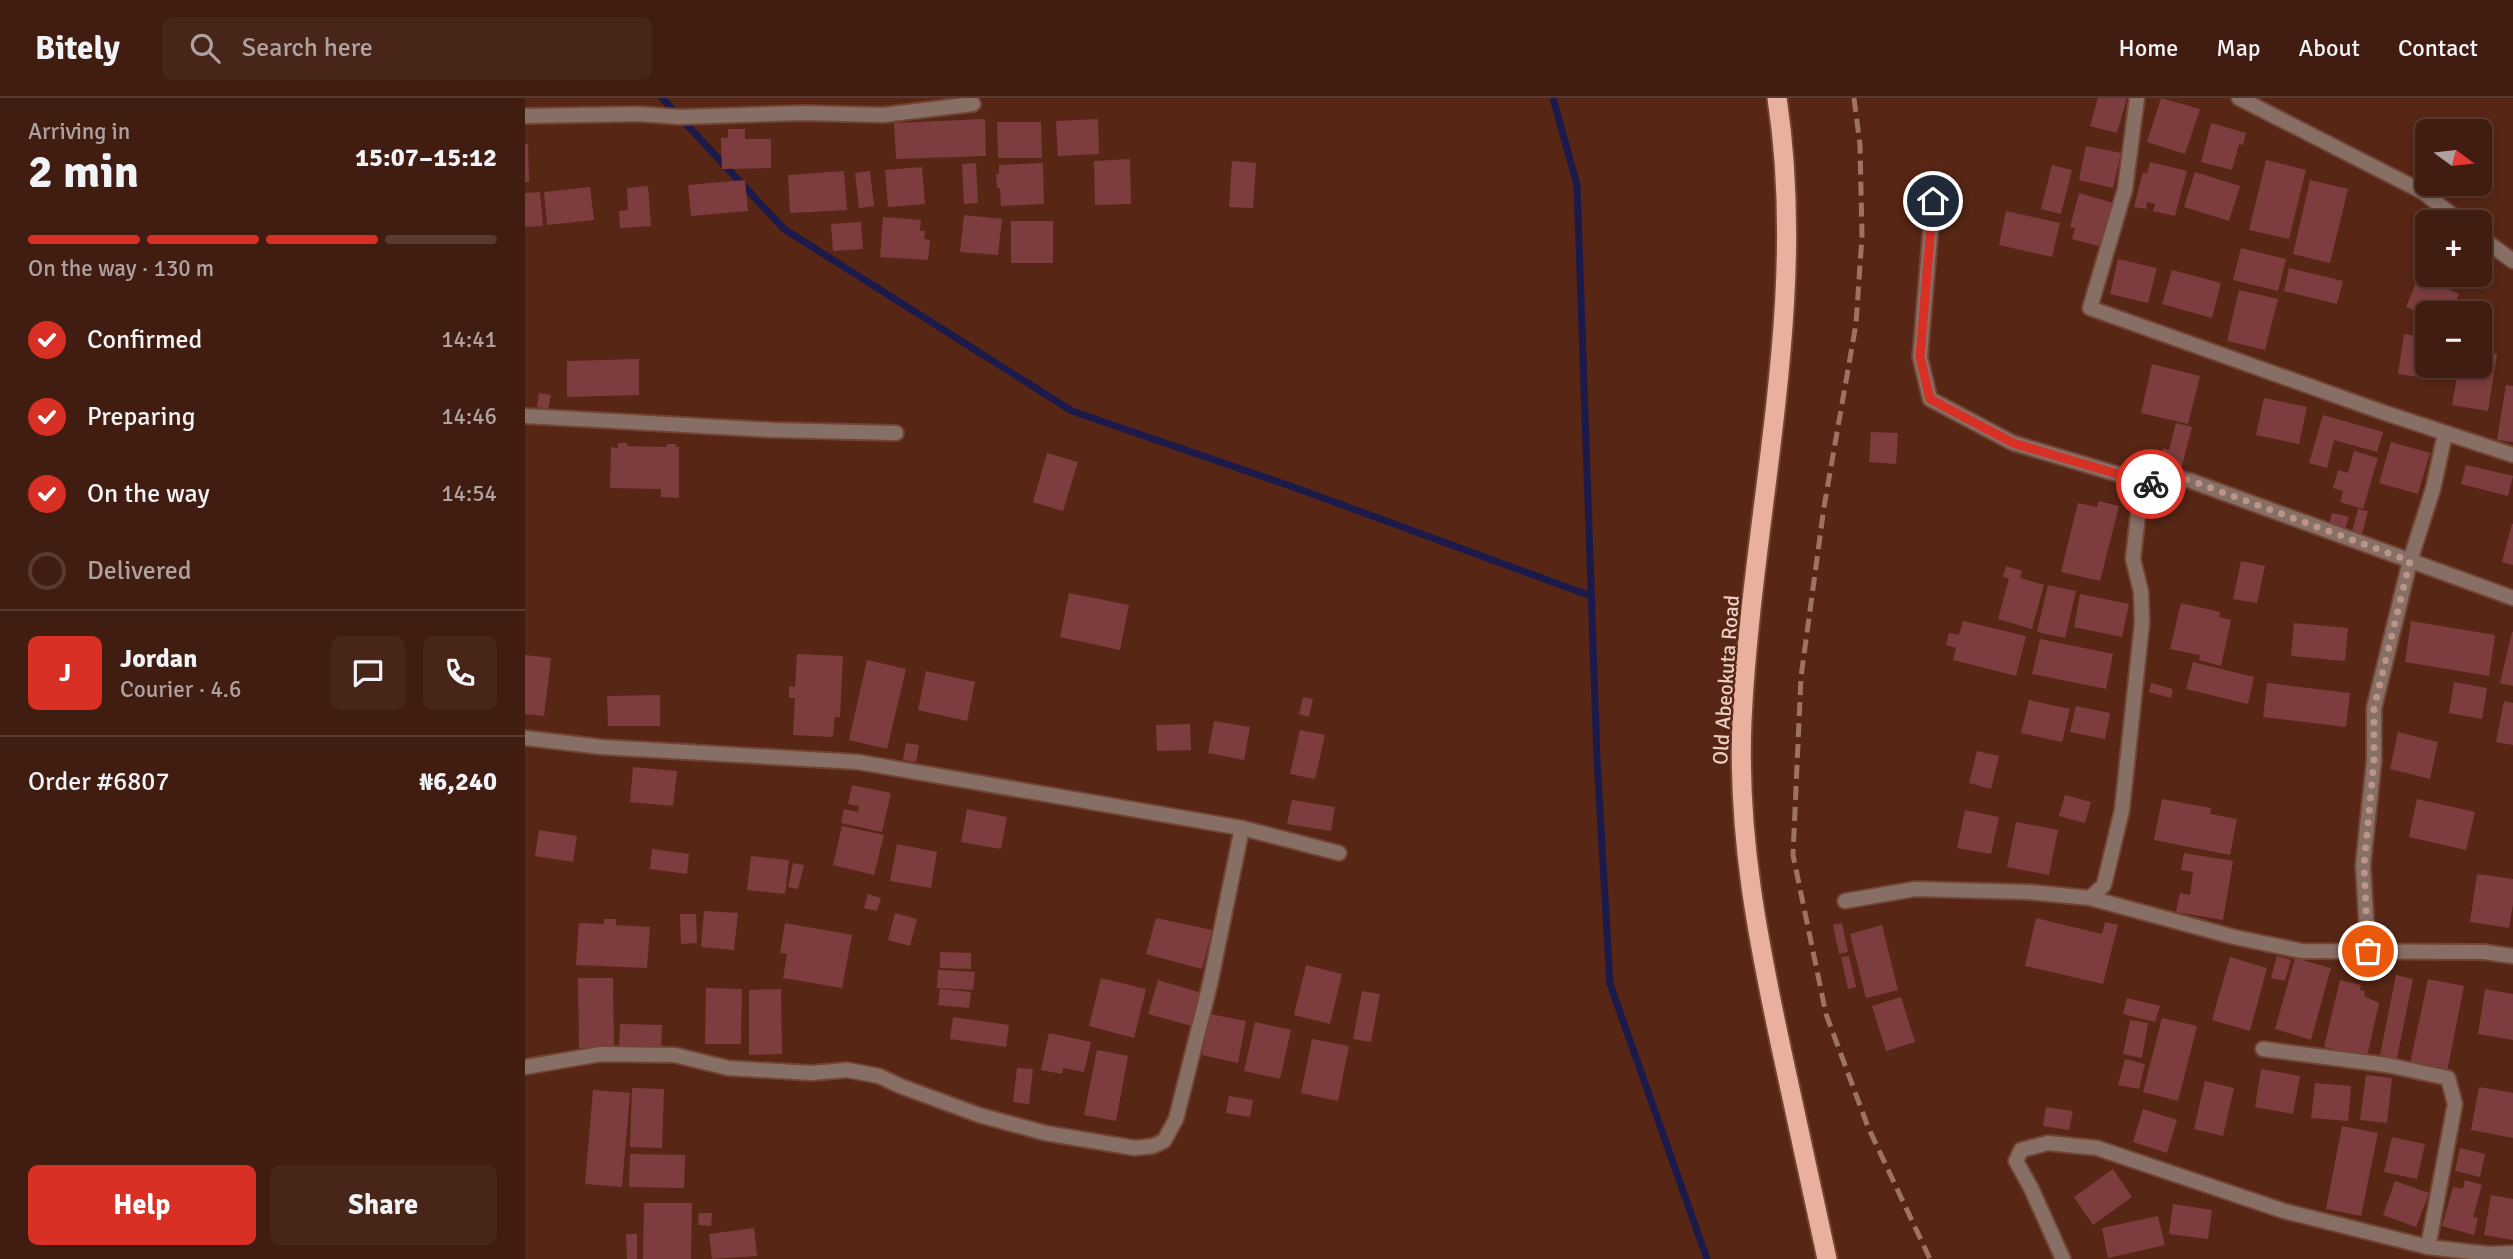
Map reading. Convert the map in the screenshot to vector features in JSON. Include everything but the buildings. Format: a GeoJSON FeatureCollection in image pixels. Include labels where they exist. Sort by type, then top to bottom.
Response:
{"type":"FeatureCollection","features":[{"type":"Feature","properties":{"kind":"highway","name":"Old Abeokuta Road"},"geometry":{"type":"LineString","coordinates":[[1777,98],[1787,222],[1783,325],[1742,719],[1741,810],[1756,927],[1826,1259]]}},
{"type":"Feature","properties":{"kind":"street"},"geometry":{"type":"LineString","coordinates":[[2137,98],[2125,189],[2090,307],[2445,434],[2513,454]]}},
{"type":"Feature","properties":{"kind":"street"},"geometry":{"type":"LineString","coordinates":[[2239,98],[2423,192],[2446,210]]}},
{"type":"Feature","properties":{"kind":"street"},"geometry":{"type":"LineString","coordinates":[[525,116],[638,114],[680,117],[804,113],[883,116],[973,104]]}},
{"type":"Feature","properties":{"kind":"street"},"geometry":{"type":"LineString","coordinates":[[1933,201],[1920,357],[1930,399],[2013,443],[2151,484]]}},
{"type":"Feature","properties":{"kind":"street"},"geometry":{"type":"LineString","coordinates":[[2492,246],[2513,261]]}},
{"type":"Feature","properties":{"kind":"street"},"geometry":{"type":"LineString","coordinates":[[525,416],[773,430],[895,433]]}},
{"type":"Feature","properties":{"kind":"street"},"geometry":{"type":"LineString","coordinates":[[2368,951],[2364,865],[2374,761],[2374,708],[2410,561],[2433,489],[2445,434]]}},
{"type":"Feature","properties":{"kind":"street"},"geometry":{"type":"LineString","coordinates":[[2090,898],[2103,885],[2122,810],[2141,623],[2141,592],[2133,559],[2140,497],[2151,484],[2169,476],[2192,481],[2513,598]]}},
{"type":"Feature","properties":{"kind":"street"},"geometry":{"type":"LineString","coordinates":[[525,738],[602,747],[858,762],[1242,828],[1339,853]]}},
{"type":"Feature","properties":{"kind":"street"},"geometry":{"type":"LineString","coordinates":[[525,1067],[613,1054],[675,1055],[729,1068],[811,1073],[847,1070],[879,1076],[979,1115],[1045,1133],[1135,1149],[1153,1146],[1164,1141],[1176,1119],[1210,984],[1242,828]]}},
{"type":"Feature","properties":{"kind":"street"},"geometry":{"type":"LineString","coordinates":[[2103,885],[2122,906]]}},
{"type":"Feature","properties":{"kind":"street"},"geometry":{"type":"LineString","coordinates":[[1845,901],[1915,889],[2028,892],[2090,898],[2234,937],[2302,951],[2484,951],[2513,956]]}},
{"type":"Feature","properties":{"kind":"street"},"geometry":{"type":"LineString","coordinates":[[2263,1049],[2388,1065],[2448,1078],[2455,1104],[2428,1247]]}},
{"type":"Feature","properties":{"kind":"street"},"geometry":{"type":"LineString","coordinates":[[2063,1259],[2016,1161],[2021,1150],[2029,1146],[2048,1143],[2097,1148],[2284,1211],[2428,1247],[2489,1254],[2513,1253]]}},
{"type":"Feature","properties":{"kind":"waterway"},"geometry":{"type":"LineString","coordinates":[[662,98],[784,229],[1072,411],[1296,488],[1591,596]]}},
{"type":"Feature","properties":{"kind":"waterway"},"geometry":{"type":"LineString","coordinates":[[1553,98],[1577,185],[1597,759],[1610,984],[1707,1259]]}},
{"type":"Feature","properties":{"kind":"railway"},"geometry":{"type":"LineString","coordinates":[[1854,98],[1860,145],[1862,236],[1856,324],[1824,507],[1801,677],[1793,855],[1826,1014],[1868,1127],[1930,1259]]}},
{"type":"Feature","properties":{"kind":"way so far"},"geometry":{"type":"LineString","coordinates":[[2151,484],[2169,476],[2192,481],[2410,561],[2374,708],[2374,761],[2364,865],[2368,951]]}},
{"type":"Feature","properties":{"kind":"route"},"geometry":{"type":"LineString","coordinates":[[1933,201],[1920,357],[1930,399],[2013,443],[2151,484]]}}]}
